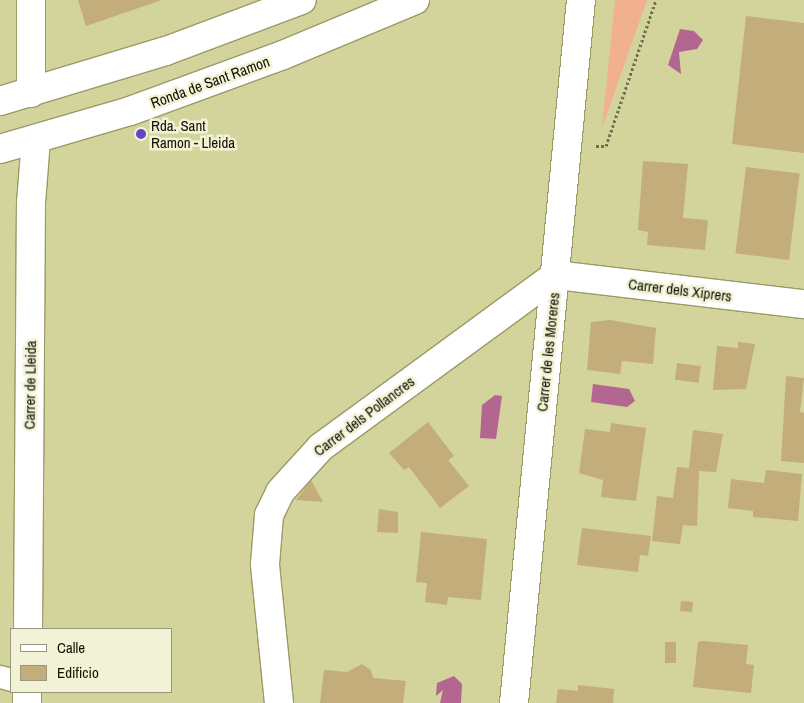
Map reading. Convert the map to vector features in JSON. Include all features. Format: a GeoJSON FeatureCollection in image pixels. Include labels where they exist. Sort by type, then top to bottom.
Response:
{"type":"FeatureCollection","features":[{"type":"Feature","properties":{"kind":"street"},"geometry":{"type":"LineString","coordinates":[[31,0],[31,93]]}},
{"type":"Feature","properties":{"kind":"street"},"geometry":{"type":"LineString","coordinates":[[0,101],[166,51],[302,0]]}},
{"type":"Feature","properties":{"kind":"street","name":"Ronda de Sant Ramon"},"geometry":{"type":"LineString","coordinates":[[0,149],[36,140],[283,55],[415,0]]}},
{"type":"Feature","properties":{"kind":"street","name":"Carrer de les Moreres"},"geometry":{"type":"LineString","coordinates":[[514,703],[581,0]]}},
{"type":"Feature","properties":{"kind":"street","name":"Carrer de Lleida"},"geometry":{"type":"LineString","coordinates":[[28,628],[32,203],[36,140]]}},
{"type":"Feature","properties":{"kind":"street","name":"Carrer dels Xiprers"},"geometry":{"type":"LineString","coordinates":[[556,275],[804,304]]}},
{"type":"Feature","properties":{"kind":"street","name":"Carrer dels Pollancres"},"geometry":{"type":"LineString","coordinates":[[279,703],[264,564],[269,515],[280,492],[321,447],[556,275]]}},
{"type":"Feature","properties":{"kind":"path"},"geometry":{"type":"LineString","coordinates":[[593,146],[606,146],[656,0]]}},
{"type":"Feature","properties":{"kind":"shaded area"},"geometry":{"type":"Polygon","coordinates":[[[615,0],[647,0],[602,128],[615,0]]]}},
{"type":"Feature","properties":{"kind":"shaded area"},"geometry":{"type":"Polygon","coordinates":[[[680,29],[694,31],[703,40],[697,49],[679,52],[681,74],[668,65],[680,29]]]}},
{"type":"Feature","properties":{"kind":"shaded area"},"geometry":{"type":"Polygon","coordinates":[[[593,384],[629,389],[635,401],[627,407],[591,402],[593,384]]]}},
{"type":"Feature","properties":{"kind":"shaded area"},"geometry":{"type":"Polygon","coordinates":[[[495,395],[502,396],[496,439],[480,438],[482,405],[495,395]]]}},
{"type":"Feature","properties":{"kind":"shaded area"},"geometry":{"type":"Polygon","coordinates":[[[454,676],[462,684],[461,703],[440,703],[443,690],[436,696],[437,683],[454,676]]]}},
{"type":"Feature","properties":{"kind":"building"},"geometry":{"type":"Polygon","coordinates":[[[78,0],[162,0],[86,26],[78,0]]]}},
{"type":"Feature","properties":{"kind":"building"},"geometry":{"type":"Polygon","coordinates":[[[746,16],[804,23],[804,153],[732,144],[746,16]]]}},
{"type":"Feature","properties":{"kind":"building"},"geometry":{"type":"Polygon","coordinates":[[[643,161],[688,164],[683,218],[708,220],[705,250],[647,245],[648,232],[638,230],[643,161]]]}},
{"type":"Feature","properties":{"kind":"building"},"geometry":{"type":"Polygon","coordinates":[[[746,167],[800,174],[789,260],[735,253],[746,167]]]}},
{"type":"Feature","properties":{"kind":"building"},"geometry":{"type":"Polygon","coordinates":[[[610,320],[656,328],[653,364],[622,361],[620,374],[587,370],[591,322],[610,320]]]}},
{"type":"Feature","properties":{"kind":"building"},"geometry":{"type":"Polygon","coordinates":[[[738,342],[755,344],[746,389],[713,390],[717,346],[738,348],[738,342]]]}},
{"type":"Feature","properties":{"kind":"building"},"geometry":{"type":"Polygon","coordinates":[[[677,363],[701,366],[699,383],[675,380],[677,363]]]}},
{"type":"Feature","properties":{"kind":"building"},"geometry":{"type":"Polygon","coordinates":[[[786,376],[804,378],[800,412],[804,413],[804,463],[781,461],[786,376]]]}},
{"type":"Feature","properties":{"kind":"building"},"geometry":{"type":"Polygon","coordinates":[[[428,422],[454,456],[448,460],[469,486],[440,508],[409,467],[404,470],[389,453],[428,422]]]}},
{"type":"Feature","properties":{"kind":"building"},"geometry":{"type":"Polygon","coordinates":[[[611,423],[646,428],[636,501],[601,497],[603,480],[579,473],[585,429],[610,432],[611,423]]]}},
{"type":"Feature","properties":{"kind":"building"},"geometry":{"type":"Polygon","coordinates":[[[693,430],[723,434],[716,472],[699,471],[697,526],[683,525],[680,544],[652,541],[657,496],[673,498],[677,467],[689,468],[693,430]]]}},
{"type":"Feature","properties":{"kind":"building"},"geometry":{"type":"Polygon","coordinates":[[[766,470],[802,474],[798,521],[753,517],[753,511],[728,508],[731,479],[764,483],[766,470]]]}},
{"type":"Feature","properties":{"kind":"building"},"geometry":{"type":"Polygon","coordinates":[[[311,480],[323,502],[296,500],[311,480]]]}},
{"type":"Feature","properties":{"kind":"building"},"geometry":{"type":"Polygon","coordinates":[[[379,509],[398,512],[398,533],[377,532],[379,509]]]}},
{"type":"Feature","properties":{"kind":"building"},"geometry":{"type":"Polygon","coordinates":[[[582,528],[651,536],[648,556],[640,555],[638,572],[577,565],[582,528]]]}},
{"type":"Feature","properties":{"kind":"building"},"geometry":{"type":"Polygon","coordinates":[[[421,532],[487,539],[481,600],[448,597],[447,605],[425,602],[427,583],[416,582],[421,532]]]}},
{"type":"Feature","properties":{"kind":"building"},"geometry":{"type":"Polygon","coordinates":[[[681,601],[693,602],[692,612],[680,611],[681,601]]]}},
{"type":"Feature","properties":{"kind":"building"},"geometry":{"type":"Polygon","coordinates":[[[665,642],[676,642],[676,663],[665,663],[665,642]]]}},
{"type":"Feature","properties":{"kind":"building"},"geometry":{"type":"Polygon","coordinates":[[[698,642],[748,645],[746,664],[754,665],[751,693],[693,687],[698,642]]]}},
{"type":"Feature","properties":{"kind":"building"},"geometry":{"type":"Polygon","coordinates":[[[362,664],[371,670],[373,678],[406,681],[403,703],[320,703],[324,670],[347,672],[362,664]]]}},
{"type":"Feature","properties":{"kind":"building"},"geometry":{"type":"Polygon","coordinates":[[[578,685],[614,689],[613,703],[556,703],[558,689],[578,691],[578,685]]]}},
{"type":"Feature","properties":{"kind":"place","name":"Rda. Sant Ramon - Lleida"},"geometry":{"type":"Point","coordinates":[141,134]}}]}
